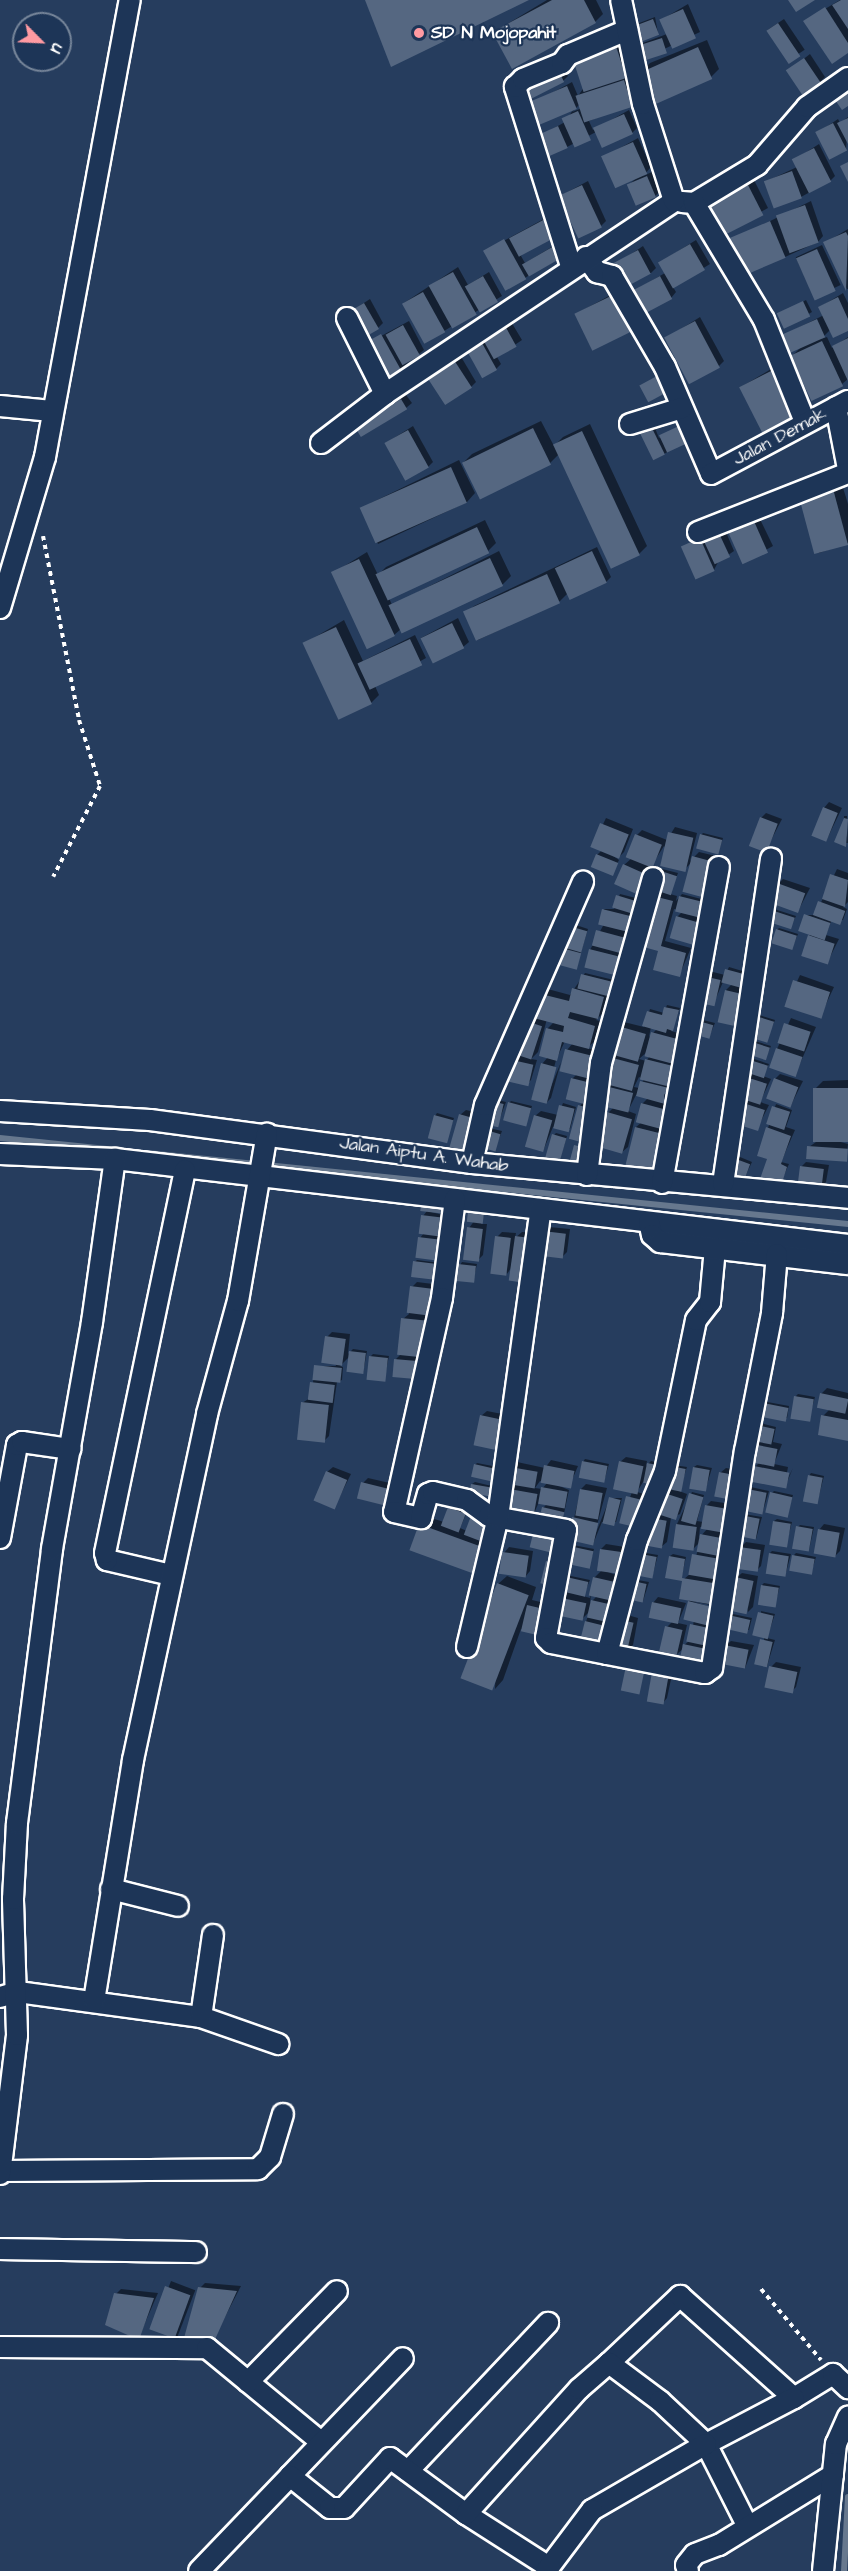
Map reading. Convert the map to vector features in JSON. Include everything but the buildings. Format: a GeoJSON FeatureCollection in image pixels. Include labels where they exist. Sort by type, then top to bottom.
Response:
{"type":"FeatureCollection","features":[{"type":"Feature","properties":{"kind":"street"},"geometry":{"type":"LineString","coordinates":[[0,608],[35,500],[130,0]]}},
{"type":"Feature","properties":{"kind":"street"},"geometry":{"type":"LineString","coordinates":[[621,0],[643,104],[684,202],[764,320],[805,422]]}},
{"type":"Feature","properties":{"kind":"street"},"geometry":{"type":"LineString","coordinates":[[627,30],[568,55],[562,63],[523,79],[514,89],[579,262],[597,272],[612,276],[665,367],[682,408],[630,424]]}},
{"type":"Feature","properties":{"kind":"street"},"geometry":{"type":"LineString","coordinates":[[321,443],[385,394],[579,262],[684,202],[757,165],[807,107],[848,78]]}},
{"type":"Feature","properties":{"kind":"street"},"geometry":{"type":"LineString","coordinates":[[347,318],[385,394]]}},
{"type":"Feature","properties":{"kind":"street"},"geometry":{"type":"LineString","coordinates":[[698,532],[848,471],[842,404]]}},
{"type":"Feature","properties":{"kind":"street","name":"Jalan Demak"},"geometry":{"type":"LineString","coordinates":[[682,408],[712,474],[842,404]]}},
{"type":"Feature","properties":{"kind":"street"},"geometry":{"type":"LineString","coordinates":[[0,406],[52,411]]}},
{"type":"Feature","properties":{"kind":"street"},"geometry":{"type":"LineString","coordinates":[[723,1184],[771,859]]}},
{"type":"Feature","properties":{"kind":"street"},"geometry":{"type":"LineString","coordinates":[[662,1183],[719,867]]}},
{"type":"Feature","properties":{"kind":"street"},"geometry":{"type":"LineString","coordinates":[[587,1175],[602,1063],[653,878]]}},
{"type":"Feature","properties":{"kind":"street"},"geometry":{"type":"LineString","coordinates":[[472,1163],[485,1105],[584,882]]}},
{"type":"Feature","properties":{"kind":"street","name":"Jalan Aiptu A. Wahab"},"geometry":{"type":"LineString","coordinates":[[0,1111],[150,1120],[472,1163],[662,1183],[723,1184],[848,1198]]}},
{"type":"Feature","properties":{"kind":"street"},"geometry":{"type":"LineString","coordinates":[[94,2001],[111,1889],[171,1575],[207,1414],[238,1301],[266,1135]]}},
{"type":"Feature","properties":{"kind":"street"},"geometry":{"type":"LineString","coordinates":[[0,1154],[115,1159],[185,1170],[261,1172],[455,1199],[848,1245]]}},
{"type":"Feature","properties":{"kind":"street"},"geometry":{"type":"LineString","coordinates":[[115,1159],[70,1449],[52,1549],[17,1823],[0,2172],[258,2169],[270,2157],[283,2114]]}},
{"type":"Feature","properties":{"kind":"street"},"geometry":{"type":"LineString","coordinates":[[171,1575],[107,1560],[105,1553],[185,1170]]}},
{"type":"Feature","properties":{"kind":"street"},"geometry":{"type":"LineString","coordinates":[[455,1199],[439,1316],[393,1509],[396,1514],[421,1518],[427,1498],[433,1492],[467,1500],[486,1514],[566,1530],[545,1635],[551,1643],[705,1673],[712,1668],[745,1451],[772,1313],[777,1254]]}},
{"type":"Feature","properties":{"kind":"street"},"geometry":{"type":"LineString","coordinates":[[467,1647],[498,1517],[541,1209]]}},
{"type":"Feature","properties":{"kind":"street"},"geometry":{"type":"LineString","coordinates":[[650,1222],[652,1235],[660,1242],[848,1264]]}},
{"type":"Feature","properties":{"kind":"street"},"geometry":{"type":"LineString","coordinates":[[607,1654],[637,1540],[665,1471],[696,1320],[710,1302],[715,1248]]}},
{"type":"Feature","properties":{"kind":"street"},"geometry":{"type":"LineString","coordinates":[[0,1538],[17,1445],[22,1442],[70,1449]]}},
{"type":"Feature","properties":{"kind":"street"},"geometry":{"type":"LineString","coordinates":[[111,1889],[178,1906]]}},
{"type":"Feature","properties":{"kind":"street"},"geometry":{"type":"LineString","coordinates":[[201,2017],[213,1935]]}},
{"type":"Feature","properties":{"kind":"street"},"geometry":{"type":"LineString","coordinates":[[9,1995],[94,2001],[201,2017],[278,2044]]}},
{"type":"Feature","properties":{"kind":"street"},"geometry":{"type":"LineString","coordinates":[[0,2248],[196,2252]]}},
{"type":"Feature","properties":{"kind":"street"},"geometry":{"type":"LineString","coordinates":[[248,2382],[337,2291]]}},
{"type":"Feature","properties":{"kind":"street"},"geometry":{"type":"LineString","coordinates":[[466,2514],[579,2389],[680,2296],[794,2398]]}},
{"type":"Feature","properties":{"kind":"street"},"geometry":{"type":"LineString","coordinates":[[408,2471],[548,2323]]}},
{"type":"Feature","properties":{"kind":"street"},"geometry":{"type":"LineString","coordinates":[[0,2347],[207,2348],[321,2442]]}},
{"type":"Feature","properties":{"kind":"street"},"geometry":{"type":"LineString","coordinates":[[199,2571],[403,2358]]}},
{"type":"Feature","properties":{"kind":"street"},"geometry":{"type":"LineString","coordinates":[[609,2363],[660,2401],[706,2444],[747,2525]]}},
{"type":"Feature","properties":{"kind":"street"},"geometry":{"type":"LineString","coordinates":[[290,2476],[330,2508],[338,2510],[348,2506],[387,2459],[395,2459],[466,2514],[547,2569],[592,2510],[833,2374],[848,2388]]}},
{"type":"Feature","properties":{"kind":"street"},"geometry":{"type":"LineString","coordinates":[[823,2571],[836,2445],[848,2417]]}},
{"type":"Feature","properties":{"kind":"street"},"geometry":{"type":"LineString","coordinates":[[688,2571],[689,2559],[833,2475]]}},
{"type":"Feature","properties":{"kind":"path"},"geometry":{"type":"LineString","coordinates":[[42,532],[79,720],[100,786],[53,877]]}},
{"type":"Feature","properties":{"kind":"path"},"geometry":{"type":"LineString","coordinates":[[761,2289],[833,2374]]}},
{"type":"Feature","properties":{"kind":"waterway"},"geometry":{"type":"LineString","coordinates":[[0,1138],[116,1150]]}},
{"type":"Feature","properties":{"kind":"waterway"},"geometry":{"type":"LineString","coordinates":[[147,1153],[848,1224]]}},
{"type":"Feature","properties":{"kind":"waterway"},"geometry":{"type":"LineString","coordinates":[[844,2571],[848,2497]]}},
{"type":"Feature","properties":{"kind":"place","name":"SD N Mojopahit"},"geometry":{"type":"Point","coordinates":[419,33]}}]}
